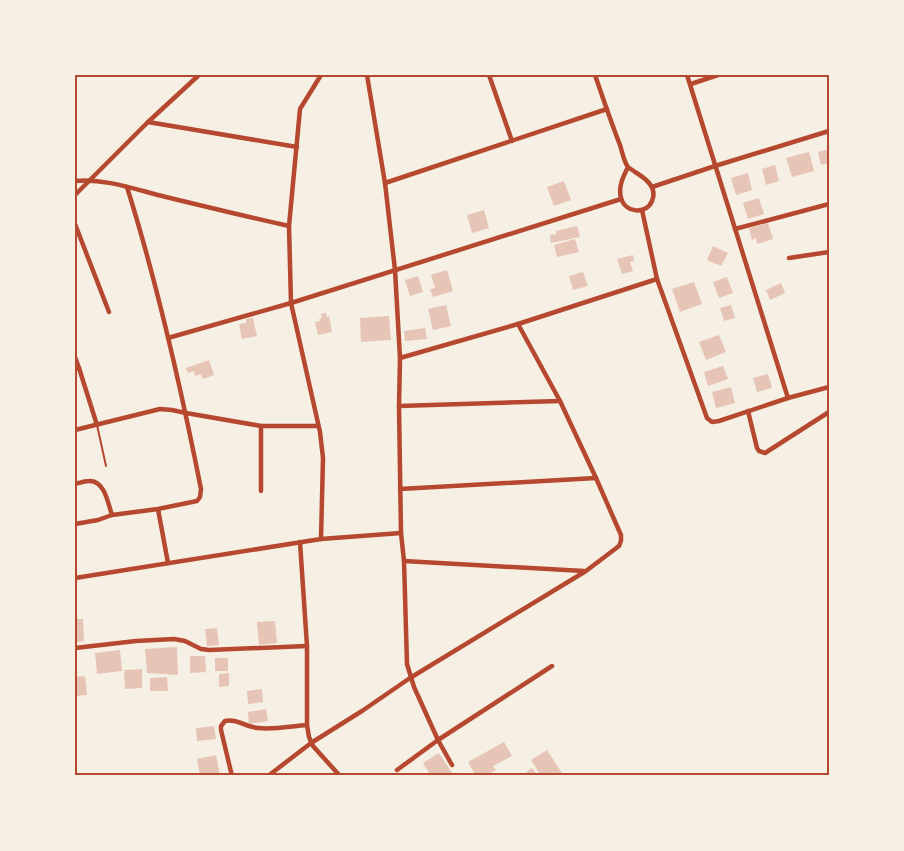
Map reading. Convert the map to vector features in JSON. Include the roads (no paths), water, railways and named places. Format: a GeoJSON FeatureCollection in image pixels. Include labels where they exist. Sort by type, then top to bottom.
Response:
{"type":"FeatureCollection","features":[{"type":"Feature","properties":{"kind":"street"},"geometry":{"type":"LineString","coordinates":[[75,195],[199,75]]}},
{"type":"Feature","properties":{"kind":"street"},"geometry":{"type":"LineString","coordinates":[[321,75],[300,109],[289,226],[291,303],[323,458],[321,539]]}},
{"type":"Feature","properties":{"kind":"street"},"geometry":{"type":"LineString","coordinates":[[367,75],[385,183],[395,270],[400,358],[400,489],[405,651],[410,678],[452,765]]}},
{"type":"Feature","properties":{"kind":"street"},"geometry":{"type":"LineString","coordinates":[[489,75],[512,141]]}},
{"type":"Feature","properties":{"kind":"street"},"geometry":{"type":"LineString","coordinates":[[595,75],[628,168],[637,173],[654,191],[653,199],[647,208],[636,211],[628,209],[621,199],[622,178],[628,168]]}},
{"type":"Feature","properties":{"kind":"street"},"geometry":{"type":"LineString","coordinates":[[687,75],[788,398]]}},
{"type":"Feature","properties":{"kind":"street"},"geometry":{"type":"LineString","coordinates":[[690,84],[718,75]]}},
{"type":"Feature","properties":{"kind":"street"},"geometry":{"type":"LineString","coordinates":[[385,183],[607,109]]}},
{"type":"Feature","properties":{"kind":"street"},"geometry":{"type":"LineString","coordinates":[[148,122],[297,147]]}},
{"type":"Feature","properties":{"kind":"street"},"geometry":{"type":"LineString","coordinates":[[652,187],[829,131]]}},
{"type":"Feature","properties":{"kind":"street"},"geometry":{"type":"LineString","coordinates":[[75,181],[91,180],[127,187],[289,226]]}},
{"type":"Feature","properties":{"kind":"street"},"geometry":{"type":"LineString","coordinates":[[75,524],[112,515],[197,501],[200,497],[201,489],[186,413],[145,244],[127,187]]}},
{"type":"Feature","properties":{"kind":"street"},"geometry":{"type":"LineString","coordinates":[[168,338],[291,303],[621,199]]}},
{"type":"Feature","properties":{"kind":"street"},"geometry":{"type":"LineString","coordinates":[[735,229],[829,204]]}},
{"type":"Feature","properties":{"kind":"street"},"geometry":{"type":"LineString","coordinates":[[642,210],[657,279],[707,417],[712,422],[829,387]]}},
{"type":"Feature","properties":{"kind":"street"},"geometry":{"type":"LineString","coordinates":[[75,224],[109,312]]}},
{"type":"Feature","properties":{"kind":"street"},"geometry":{"type":"LineString","coordinates":[[789,258],[829,252]]}},
{"type":"Feature","properties":{"kind":"street"},"geometry":{"type":"LineString","coordinates":[[400,358],[518,324],[657,279]]}},
{"type":"Feature","properties":{"kind":"street"},"geometry":{"type":"LineString","coordinates":[[267,776],[410,678],[586,571],[619,546],[621,535],[596,478],[560,401],[518,324]]}},
{"type":"Feature","properties":{"kind":"street"},"geometry":{"type":"LineString","coordinates":[[75,357],[97,425]]}},
{"type":"Feature","properties":{"kind":"street"},"geometry":{"type":"LineString","coordinates":[[399,406],[560,401]]}},
{"type":"Feature","properties":{"kind":"street"},"geometry":{"type":"LineString","coordinates":[[75,430],[160,409],[261,426],[318,426]]}},
{"type":"Feature","properties":{"kind":"street"},"geometry":{"type":"LineString","coordinates":[[748,411],[757,448],[765,453],[829,412]]}},
{"type":"Feature","properties":{"kind":"street"},"geometry":{"type":"LineString","coordinates":[[261,426],[261,491]]}},
{"type":"Feature","properties":{"kind":"street"},"geometry":{"type":"LineString","coordinates":[[400,489],[596,478]]}},
{"type":"Feature","properties":{"kind":"street"},"geometry":{"type":"LineString","coordinates":[[75,484],[91,480],[101,486],[112,515]]}},
{"type":"Feature","properties":{"kind":"street"},"geometry":{"type":"LineString","coordinates":[[158,509],[168,563]]}},
{"type":"Feature","properties":{"kind":"street"},"geometry":{"type":"LineString","coordinates":[[75,578],[321,539],[401,533]]}},
{"type":"Feature","properties":{"kind":"street"},"geometry":{"type":"LineString","coordinates":[[300,542],[307,646],[308,725],[311,744],[340,776]]}},
{"type":"Feature","properties":{"kind":"street"},"geometry":{"type":"LineString","coordinates":[[404,561],[586,571]]}},
{"type":"Feature","properties":{"kind":"street"},"geometry":{"type":"LineString","coordinates":[[75,648],[174,639],[209,650],[307,646]]}},
{"type":"Feature","properties":{"kind":"street"},"geometry":{"type":"LineString","coordinates":[[397,770],[438,740],[552,666]]}},
{"type":"Feature","properties":{"kind":"street"},"geometry":{"type":"LineString","coordinates":[[232,776],[221,730],[225,721],[234,720],[261,728],[308,725]]}},
{"type":"Feature","properties":{"kind":"lane"},"geometry":{"type":"LineString","coordinates":[[97,425],[106,466]]}}]}
